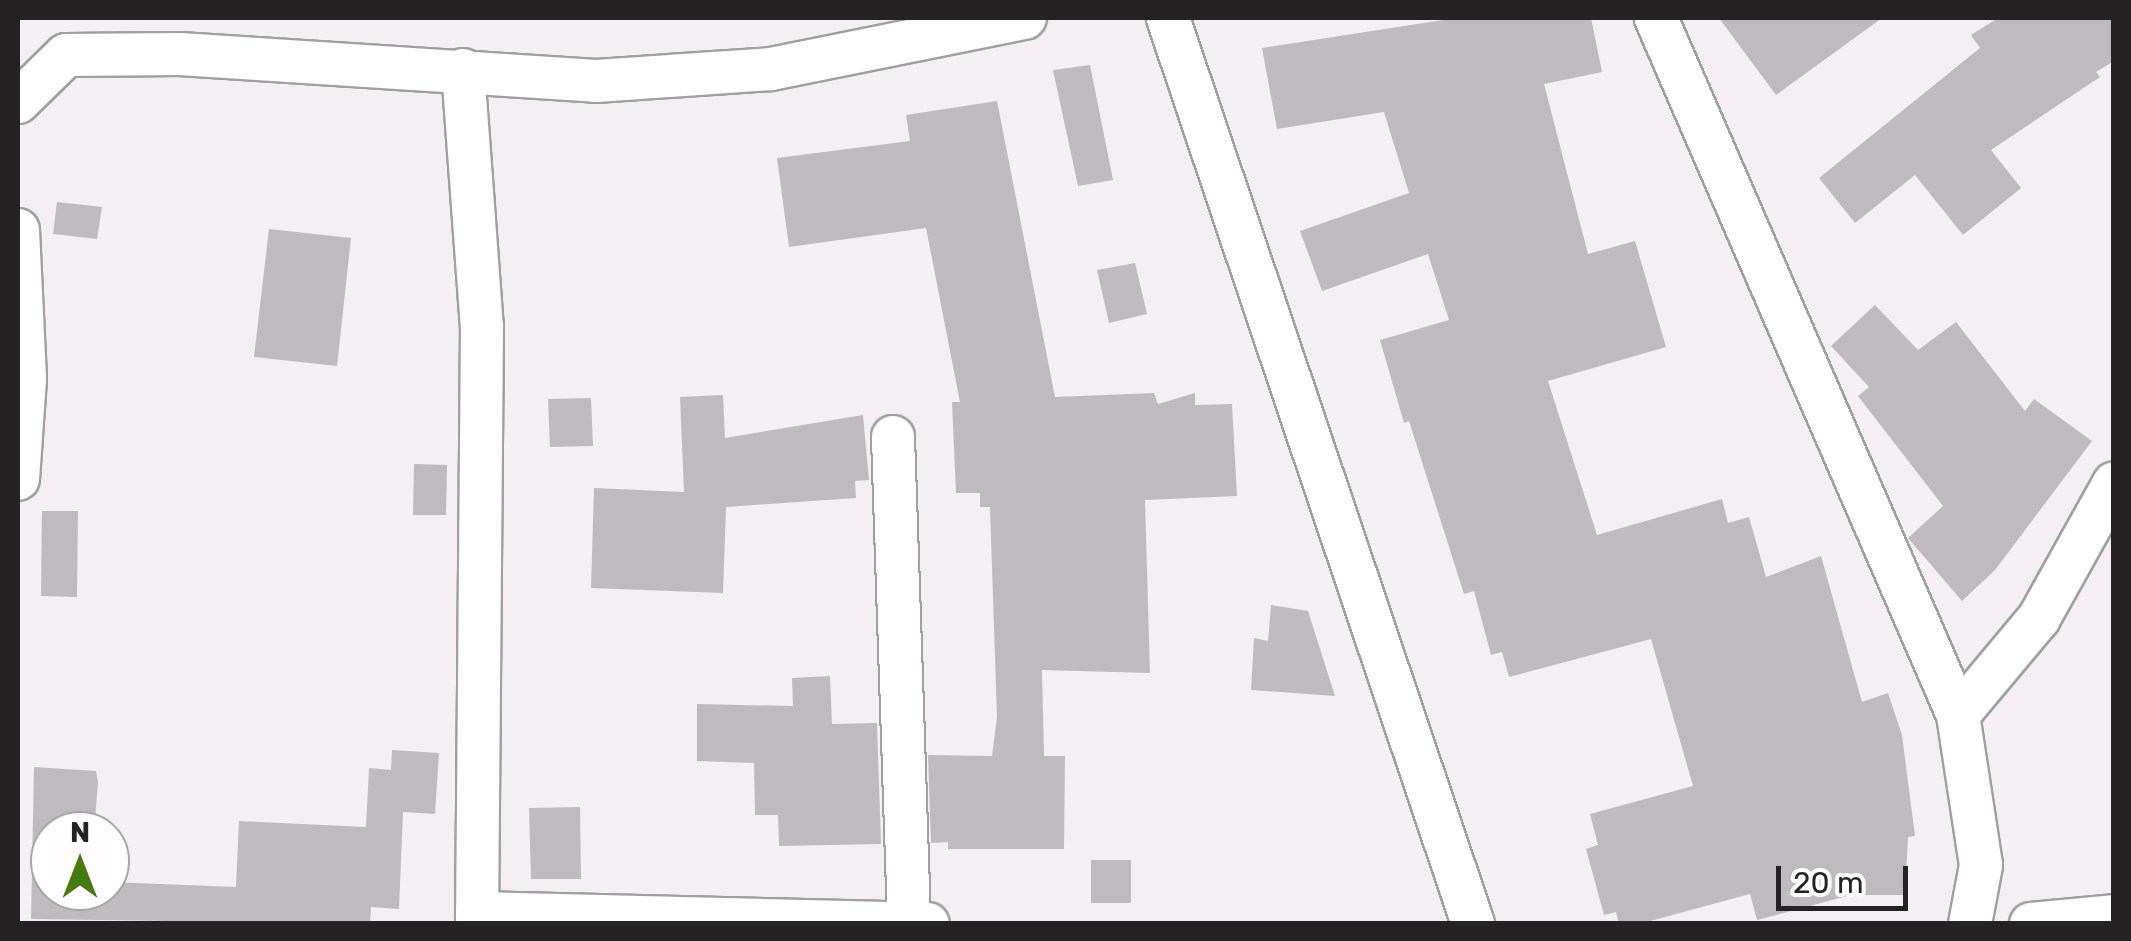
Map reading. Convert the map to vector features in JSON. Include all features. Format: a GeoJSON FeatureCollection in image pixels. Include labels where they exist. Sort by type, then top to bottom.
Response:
{"type":"FeatureCollection","features":[{"type":"Feature","properties":{"kind":"street"},"geometry":{"type":"LineString","coordinates":[[18,102],[66,55],[464,70],[596,81],[771,69],[1025,18]]}},
{"type":"Feature","properties":{"kind":"street"},"geometry":{"type":"LineString","coordinates":[[1168,18],[1473,924]]}},
{"type":"Feature","properties":{"kind":"street"},"geometry":{"type":"LineString","coordinates":[[1656,18],[1958,715],[1981,866],[1970,924]]}},
{"type":"Feature","properties":{"kind":"street"},"geometry":{"type":"LineString","coordinates":[[464,70],[482,326],[477,918],[928,924]]}},
{"type":"Feature","properties":{"kind":"street"},"geometry":{"type":"LineString","coordinates":[[18,230],[25,379],[18,479]]}},
{"type":"Feature","properties":{"kind":"street"},"geometry":{"type":"LineString","coordinates":[[893,437],[909,923]]}},
{"type":"Feature","properties":{"kind":"street"},"geometry":{"type":"LineString","coordinates":[[1958,715],[2039,618],[2114,483]]}},
{"type":"Feature","properties":{"kind":"street"},"geometry":{"type":"LineString","coordinates":[[2031,924],[2114,916]]}},
{"type":"Feature","properties":{"kind":"building"},"geometry":{"type":"Polygon","coordinates":[[[1456,18],[1591,18],[1602,72],[1544,84],[1588,254],[1635,241],[1666,347],[1548,381],[1597,535],[1722,499],[1728,523],[1749,517],[1766,577],[1821,556],[1862,702],[1888,693],[1902,735],[1915,836],[1908,837],[1905,895],[1851,895],[1757,920],[1750,894],[1639,924],[1619,924],[1616,912],[1604,915],[1586,849],[1598,845],[1590,814],[1693,786],[1651,639],[1509,677],[1502,652],[1491,655],[1474,591],[1464,594],[1409,421],[1404,423],[1380,340],[1449,320],[1428,254],[1322,291],[1300,231],[1409,193],[1384,112],[1277,129],[1262,48],[1456,18]]]}},
{"type":"Feature","properties":{"kind":"building"},"geometry":{"type":"Polygon","coordinates":[[[1719,18],[1882,18],[1776,95],[1719,18]]]}},
{"type":"Feature","properties":{"kind":"building"},"geometry":{"type":"Polygon","coordinates":[[[1998,18],[2114,18],[2114,61],[2096,72],[2100,77],[1991,150],[2021,188],[1963,235],[1915,175],[1855,223],[1819,178],[1980,48],[1971,35],[1998,18]]]}},
{"type":"Feature","properties":{"kind":"building"},"geometry":{"type":"Polygon","coordinates":[[[1090,65],[1113,180],[1078,186],[1053,70],[1090,65]]]}},
{"type":"Feature","properties":{"kind":"building"},"geometry":{"type":"Polygon","coordinates":[[[997,101],[1055,397],[1154,393],[1158,404],[1195,393],[1195,405],[1232,404],[1237,496],[1145,500],[1150,673],[1042,670],[1044,756],[1065,756],[1064,849],[948,849],[948,842],[931,843],[928,755],[992,756],[997,717],[990,507],[980,507],[980,493],[956,493],[952,402],[960,402],[926,228],[789,247],[777,158],[910,141],[906,115],[997,101]]]}},
{"type":"Feature","properties":{"kind":"building"},"geometry":{"type":"Polygon","coordinates":[[[57,202],[102,207],[97,239],[53,234],[57,202]]]}},
{"type":"Feature","properties":{"kind":"building"},"geometry":{"type":"Polygon","coordinates":[[[269,229],[351,238],[337,366],[254,357],[269,229]]]}},
{"type":"Feature","properties":{"kind":"building"},"geometry":{"type":"Polygon","coordinates":[[[1135,263],[1147,314],[1109,323],[1097,270],[1135,263]]]}},
{"type":"Feature","properties":{"kind":"building"},"geometry":{"type":"Polygon","coordinates":[[[1875,305],[1918,350],[1956,322],[2025,411],[2034,399],[2092,441],[1995,570],[1962,601],[1908,538],[1943,506],[1858,396],[1869,387],[1831,346],[1875,305]]]}},
{"type":"Feature","properties":{"kind":"building"},"geometry":{"type":"Polygon","coordinates":[[[723,395],[725,438],[863,415],[869,480],[855,481],[856,498],[726,507],[723,593],[591,588],[594,488],[684,492],[680,397],[723,395]]]}},
{"type":"Feature","properties":{"kind":"building"},"geometry":{"type":"Polygon","coordinates":[[[591,398],[593,446],[550,447],[548,399],[591,398]]]}},
{"type":"Feature","properties":{"kind":"building"},"geometry":{"type":"Polygon","coordinates":[[[414,464],[447,465],[446,515],[413,515],[414,464]]]}},
{"type":"Feature","properties":{"kind":"building"},"geometry":{"type":"Polygon","coordinates":[[[42,511],[78,511],[77,597],[41,596],[42,511]]]}},
{"type":"Feature","properties":{"kind":"building"},"geometry":{"type":"Polygon","coordinates":[[[1271,605],[1308,611],[1335,696],[1251,690],[1254,638],[1268,641],[1271,605]]]}},
{"type":"Feature","properties":{"kind":"building"},"geometry":{"type":"Polygon","coordinates":[[[830,676],[832,724],[877,723],[881,844],[779,846],[778,815],[755,815],[754,763],[697,761],[697,704],[793,706],[792,678],[830,676]]]}},
{"type":"Feature","properties":{"kind":"building"},"geometry":{"type":"Polygon","coordinates":[[[392,750],[439,753],[435,814],[403,812],[399,909],[371,907],[370,924],[31,919],[31,911],[130,911],[130,883],[236,887],[239,821],[366,827],[369,768],[391,770],[392,750]]]}},
{"type":"Feature","properties":{"kind":"building"},"geometry":{"type":"Polygon","coordinates":[[[34,767],[96,771],[96,811],[33,811],[34,767]]]}},
{"type":"Feature","properties":{"kind":"building"},"geometry":{"type":"Polygon","coordinates":[[[580,807],[581,879],[531,879],[529,808],[580,807]]]}},
{"type":"Feature","properties":{"kind":"building"},"geometry":{"type":"Polygon","coordinates":[[[1091,860],[1131,860],[1131,903],[1091,903],[1091,860]]]}}]}
